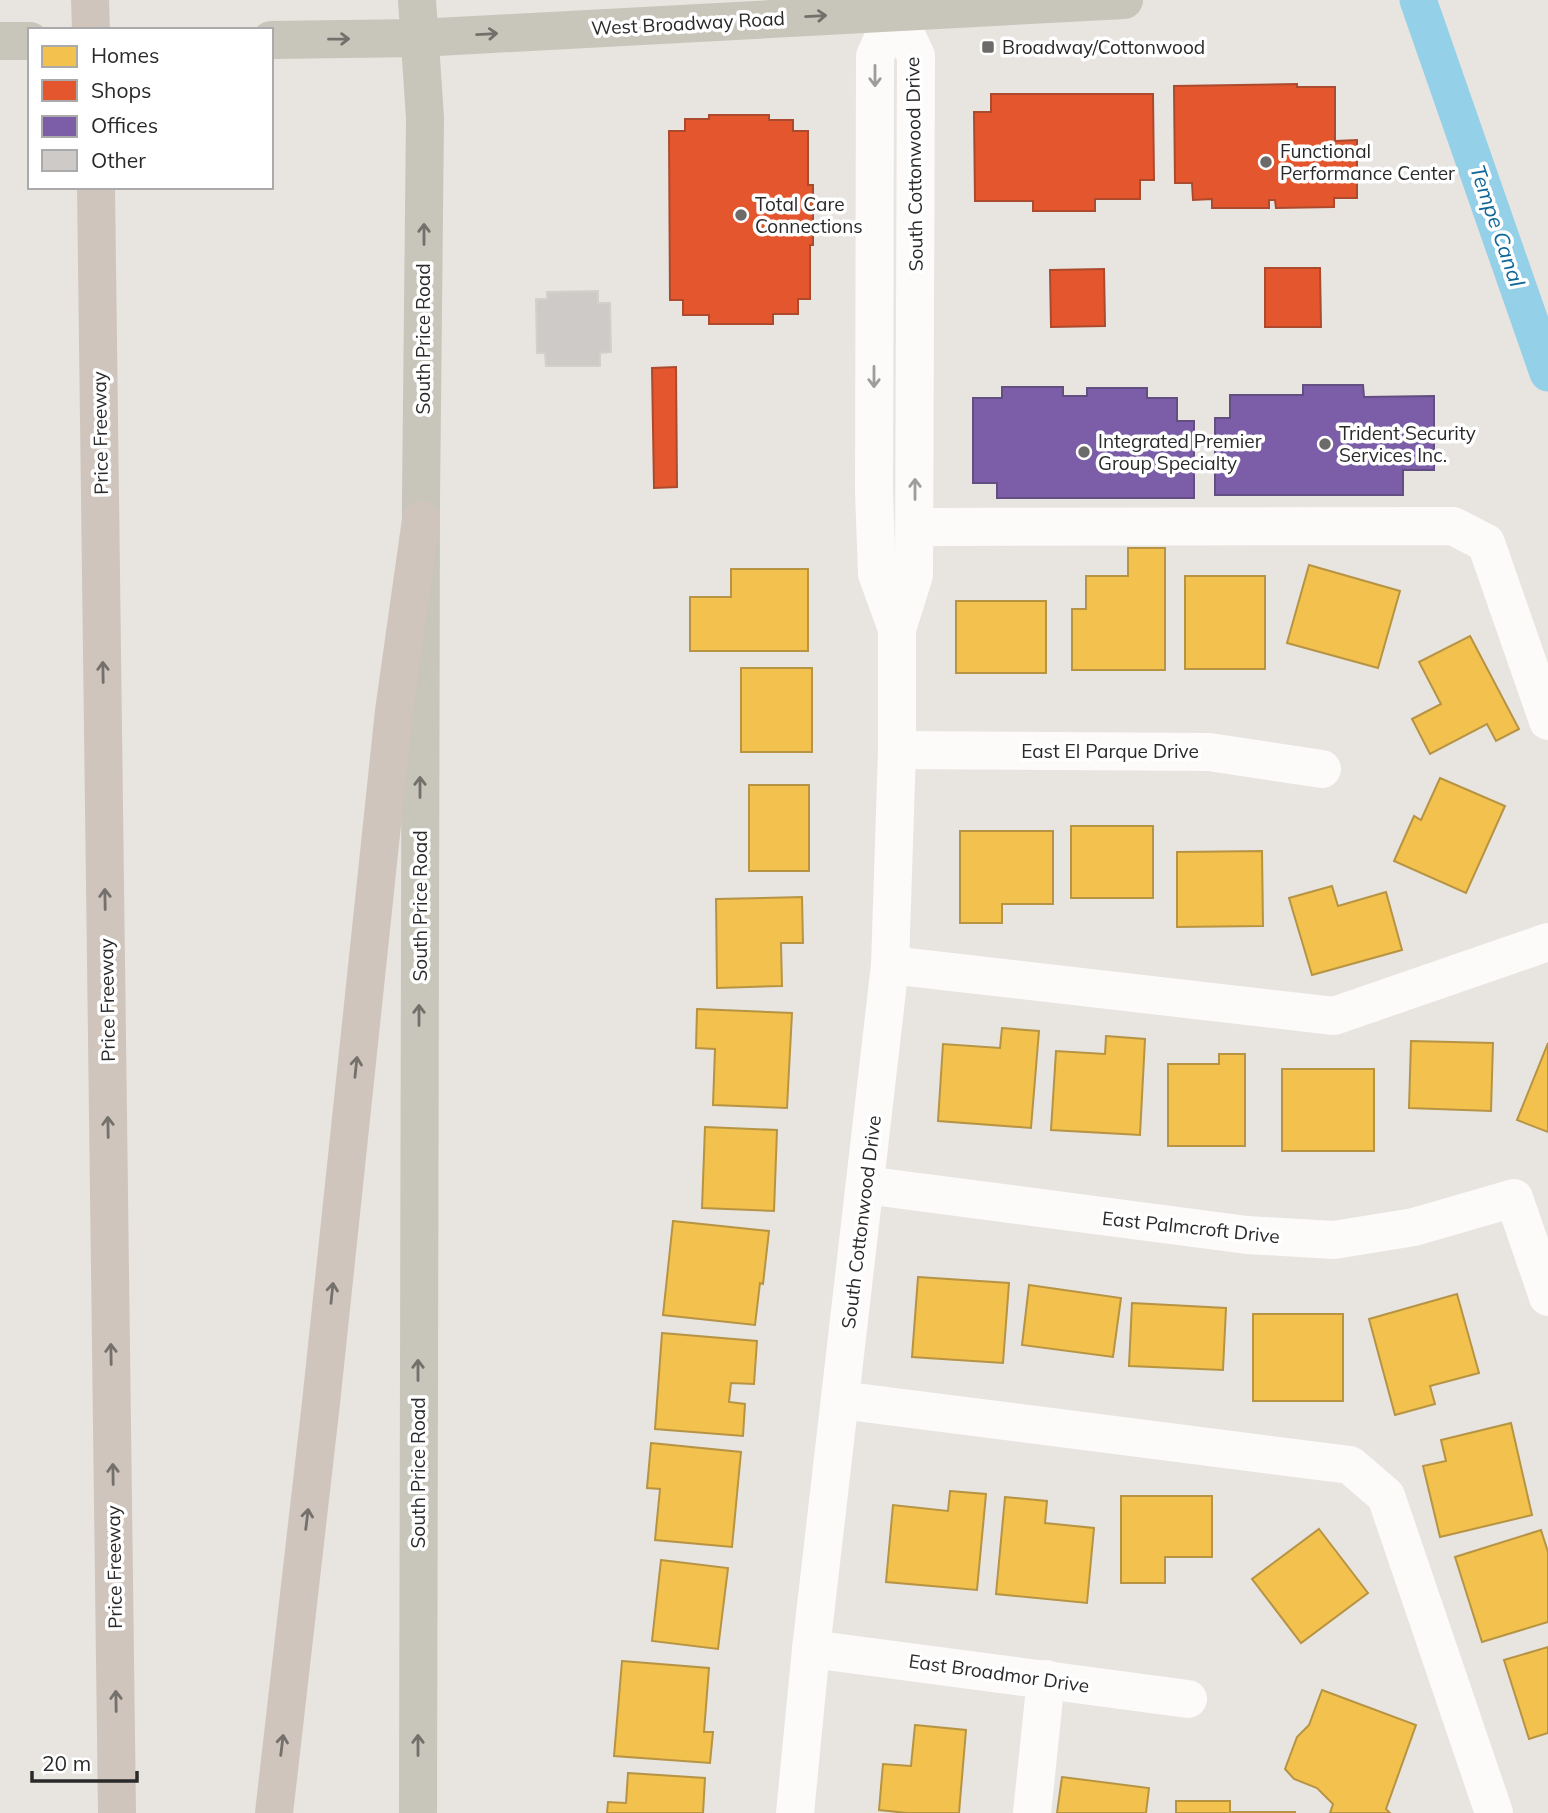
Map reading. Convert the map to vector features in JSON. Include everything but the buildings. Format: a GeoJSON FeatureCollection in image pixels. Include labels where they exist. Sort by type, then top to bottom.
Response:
{"type":"FeatureCollection","features":[{"type":"Feature","properties":{"kind":"highway"},"geometry":{"type":"LineString","coordinates":[[90,0],[91,28]]}},
{"type":"Feature","properties":{"kind":"highway","name":"Price Freeway"},"geometry":{"type":"LineString","coordinates":[[96,189],[117,1813]]}},
{"type":"Feature","properties":{"kind":"highway"},"geometry":{"type":"LineString","coordinates":[[274,1813],[321,1403],[394,711],[421,520]]}},
{"type":"Feature","properties":{"kind":"main road","name":"South Price Road"},"geometry":{"type":"LineString","coordinates":[[417,0],[425,118],[421,520],[418,1813]]}},
{"type":"Feature","properties":{"kind":"main road","name":"West Broadway Road"},"geometry":{"type":"LineString","coordinates":[[273,40],[419,38],[898,6],[1124,0]]}},
{"type":"Feature","properties":{"kind":"main road"},"geometry":{"type":"LineString","coordinates":[[0,41],[28,41]]}},
{"type":"Feature","properties":{"kind":"street","name":"South Cottonwood Drive"},"geometry":{"type":"LineString","coordinates":[[897,629],[877,574],[874,492],[874,289],[875,56],[898,6]]}},
{"type":"Feature","properties":{"kind":"street","name":"South Cottonwood Drive"},"geometry":{"type":"LineString","coordinates":[[795,1813],[811,1649],[890,965],[897,750],[897,629],[914,575],[916,56],[898,6]]}},
{"type":"Feature","properties":{"kind":"street"},"geometry":{"type":"LineString","coordinates":[[874,289],[882,292],[888,299],[900,341],[906,348],[915,350]]}},
{"type":"Feature","properties":{"kind":"street"},"geometry":{"type":"LineString","coordinates":[[915,527],[1453,526],[1486,543],[1548,721]]}},
{"type":"Feature","properties":{"kind":"street","name":"East El Parque Drive"},"geometry":{"type":"LineString","coordinates":[[897,750],[1209,752],[1322,769]]}},
{"type":"Feature","properties":{"kind":"street"},"geometry":{"type":"LineString","coordinates":[[890,965],[1334,1016],[1548,942]]}},
{"type":"Feature","properties":{"kind":"street","name":"East Palmcroft Drive"},"geometry":{"type":"LineString","coordinates":[[865,1185],[1247,1236],[1334,1240],[1414,1227],[1514,1198],[1548,1297]]}},
{"type":"Feature","properties":{"kind":"street"},"geometry":{"type":"LineString","coordinates":[[840,1400],[1350,1465],[1386,1496],[1494,1813]]}},
{"type":"Feature","properties":{"kind":"street","name":"East Broadmor Drive"},"geometry":{"type":"LineString","coordinates":[[811,1649],[1188,1699]]}},
{"type":"Feature","properties":{"kind":"street"},"geometry":{"type":"LineString","coordinates":[[1032,1813],[1046,1679]]}},
{"type":"Feature","properties":{"kind":"waterway","name":"Tempe Canal"},"geometry":{"type":"LineString","coordinates":[[1418,0],[1548,373]]}},
{"type":"Feature","properties":{"kind":"place","name":"Broadway/Cottonwood"},"geometry":{"type":"Point","coordinates":[988,47]}},
{"type":"Feature","properties":{"kind":"place","name":"Functional Performance Center"},"geometry":{"type":"Point","coordinates":[1266,162]}},
{"type":"Feature","properties":{"kind":"place","name":"Total Care Connections"},"geometry":{"type":"Point","coordinates":[741,215]}},
{"type":"Feature","properties":{"kind":"place","name":"Trident Security Services Inc."},"geometry":{"type":"Point","coordinates":[1325,444]}},
{"type":"Feature","properties":{"kind":"place","name":"Integrated Premier Group Specialty"},"geometry":{"type":"Point","coordinates":[1084,452]}}]}
